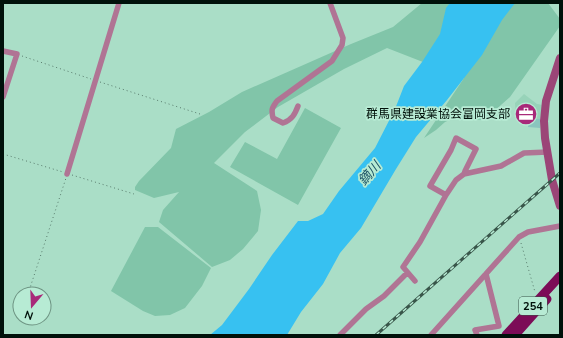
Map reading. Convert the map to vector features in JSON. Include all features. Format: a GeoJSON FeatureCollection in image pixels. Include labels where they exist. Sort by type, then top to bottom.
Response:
{"type":"FeatureCollection","features":[{"type":"Feature","properties":{"kind":"highway","name":"254"},"geometry":{"type":"LineString","coordinates":[[506,335],[560,276]]}},
{"type":"Feature","properties":{"kind":"highway","name":"254"},"geometry":{"type":"LineString","coordinates":[[515,335],[560,285]]}},
{"type":"Feature","properties":{"kind":"main road"},"geometry":{"type":"LineString","coordinates":[[560,58],[546,101],[544,122],[552,180],[560,206]]}},
{"type":"Feature","properties":{"kind":"street"},"geometry":{"type":"LineString","coordinates":[[67,174],[119,3]]}},
{"type":"Feature","properties":{"kind":"street"},"geometry":{"type":"LineString","coordinates":[[298,106],[293,117],[288,121],[283,123],[273,118],[272,108],[277,101],[332,61],[342,44],[342,38],[330,3]]}},
{"type":"Feature","properties":{"kind":"street"},"geometry":{"type":"LineString","coordinates":[[3,51],[16,54],[3,96]]}},
{"type":"Feature","properties":{"kind":"street"},"geometry":{"type":"LineString","coordinates":[[446,195],[430,186],[451,150],[456,138],[476,149],[464,174]]}},
{"type":"Feature","properties":{"kind":"street"},"geometry":{"type":"LineString","coordinates":[[415,281],[403,267],[420,242],[456,180],[464,174],[501,166],[524,153],[548,152]]}},
{"type":"Feature","properties":{"kind":"street"},"geometry":{"type":"LineString","coordinates":[[431,335],[519,237],[528,232],[560,226]]}},
{"type":"Feature","properties":{"kind":"street"},"geometry":{"type":"LineString","coordinates":[[340,335],[366,309],[384,296],[407,273]]}},
{"type":"Feature","properties":{"kind":"street"},"geometry":{"type":"LineString","coordinates":[[477,335],[475,330],[499,326],[486,274]]}},
{"type":"Feature","properties":{"kind":"path"},"geometry":{"type":"LineString","coordinates":[[16,54],[200,114]]}},
{"type":"Feature","properties":{"kind":"path"},"geometry":{"type":"LineString","coordinates":[[3,154],[134,194]]}},
{"type":"Feature","properties":{"kind":"path"},"geometry":{"type":"LineString","coordinates":[[31,286],[67,174]]}},
{"type":"Feature","properties":{"kind":"path"},"geometry":{"type":"LineString","coordinates":[[519,237],[538,300]]}},
{"type":"Feature","properties":{"kind":"shaded area"},"geometry":{"type":"Polygon","coordinates":[[[422,3],[548,3],[560,19],[560,26],[510,97],[484,120],[454,118],[445,122],[424,138],[464,78],[387,48],[344,69],[278,107],[245,132],[214,163],[257,191],[261,210],[258,231],[243,249],[230,260],[212,267],[159,222],[163,210],[179,192],[154,198],[135,190],[135,187],[139,181],[171,148],[176,129],[209,112],[242,92],[393,27],[422,3]]]}},
{"type":"Feature","properties":{"kind":"shaded area"},"geometry":{"type":"Polygon","coordinates":[[[524,94],[537,104],[543,105],[540,119],[516,117],[515,103],[524,94]]]}},
{"type":"Feature","properties":{"kind":"shaded area"},"geometry":{"type":"Polygon","coordinates":[[[305,108],[341,128],[298,205],[230,167],[245,142],[277,159],[305,108]]]}},
{"type":"Feature","properties":{"kind":"shaded area"},"geometry":{"type":"Polygon","coordinates":[[[145,227],[158,227],[211,268],[202,286],[185,308],[170,315],[155,316],[143,311],[111,291],[145,227]]]}},
{"type":"Feature","properties":{"kind":"water","name":"鏑川"},"geometry":{"type":"Polygon","coordinates":[[[450,3],[515,3],[502,20],[482,55],[416,137],[361,228],[340,253],[323,284],[301,312],[287,335],[210,335],[222,325],[298,221],[308,221],[323,214],[339,191],[375,148],[395,109],[404,86],[440,34],[446,8],[450,3]]]}},
{"type":"Feature","properties":{"kind":"building","name":"群馬県建設業協会富岡支部"},"geometry":{"type":"Polygon","coordinates":[[[531,106],[532,109],[532,118],[519,116],[520,108],[528,108],[531,106]]]}},
{"type":"Feature","properties":{"kind":"building"},"geometry":{"type":"Polygon","coordinates":[[[529,118],[540,119],[540,128],[528,127],[529,118]]]}},
{"type":"Feature","properties":{"kind":"railway"},"geometry":{"type":"LineString","coordinates":[[376,335],[560,173]]}},
{"type":"Feature","properties":{"kind":"place","name":"群馬県建設業協会富岡支部"},"geometry":{"type":"Point","coordinates":[526,114]}}]}
